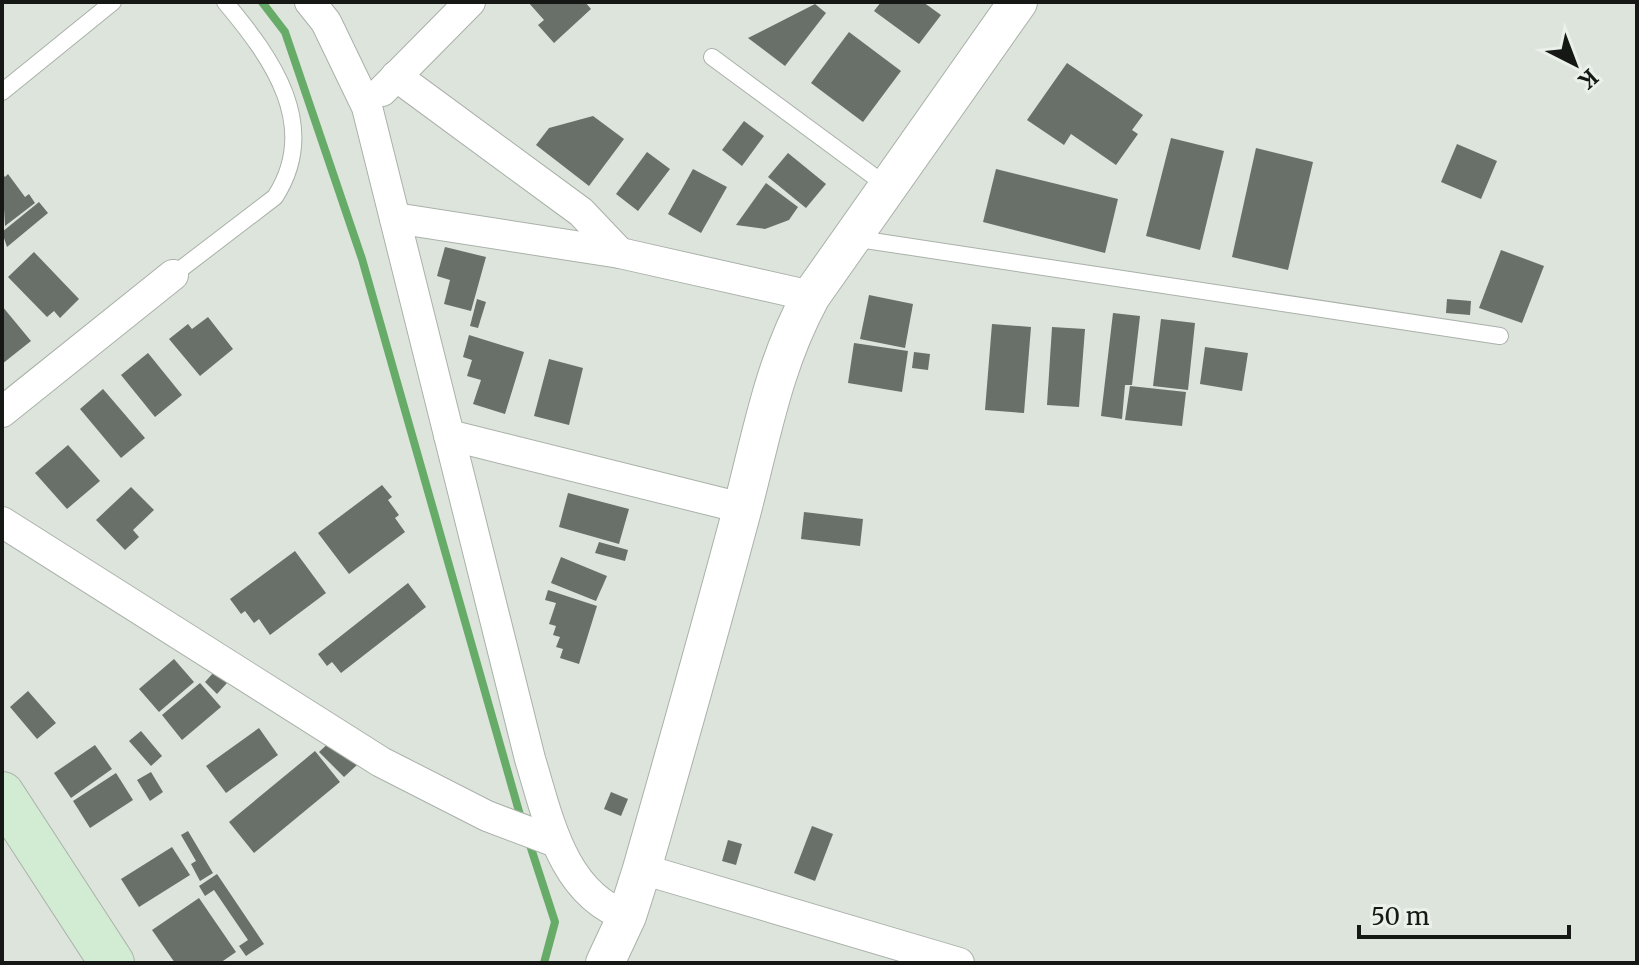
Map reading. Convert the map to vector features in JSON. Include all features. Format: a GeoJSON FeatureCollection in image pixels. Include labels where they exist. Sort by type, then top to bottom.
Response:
{"type":"FeatureCollection","features":[{"type":"Feature","properties":{"kind":"main road"},"geometry":{"type":"LineString","coordinates":[[2,794],[112,963]]}},
{"type":"Feature","properties":{"kind":"street"},"geometry":{"type":"LineString","coordinates":[[310,2],[326,22],[367,107],[530,759],[547,839],[589,893],[603,905],[627,916]]}},
{"type":"Feature","properties":{"kind":"street"},"geometry":{"type":"LineString","coordinates":[[367,107],[470,2]]}},
{"type":"Feature","properties":{"kind":"street"},"geometry":{"type":"LineString","coordinates":[[605,963],[627,916],[642,869],[742,508],[769,396],[787,340],[811,296],[850,238],[1018,2]]}},
{"type":"Feature","properties":{"kind":"street"},"geometry":{"type":"LineString","coordinates":[[396,76],[581,212],[620,253]]}},
{"type":"Feature","properties":{"kind":"street"},"geometry":{"type":"LineString","coordinates":[[395,218],[620,253],[811,296]]}},
{"type":"Feature","properties":{"kind":"street"},"geometry":{"type":"LineString","coordinates":[[2,412],[173,275]]}},
{"type":"Feature","properties":{"kind":"street"},"geometry":{"type":"LineString","coordinates":[[449,435],[742,508]]}},
{"type":"Feature","properties":{"kind":"street"},"geometry":{"type":"LineString","coordinates":[[2,522],[381,762],[487,816],[547,839]]}},
{"type":"Feature","properties":{"kind":"street"},"geometry":{"type":"LineString","coordinates":[[642,869],[959,963]]}},
{"type":"Feature","properties":{"kind":"lane"},"geometry":{"type":"LineString","coordinates":[[2,92],[113,2]]}},
{"type":"Feature","properties":{"kind":"lane"},"geometry":{"type":"LineString","coordinates":[[173,275],[275,197],[285,181],[294,153],[291,114],[271,63],[225,2]]}},
{"type":"Feature","properties":{"kind":"lane"},"geometry":{"type":"LineString","coordinates":[[712,57],[887,186]]}},
{"type":"Feature","properties":{"kind":"lane"},"geometry":{"type":"LineString","coordinates":[[850,238],[1500,336]]}},
{"type":"Feature","properties":{"kind":"building"},"geometry":{"type":"Polygon","coordinates":[[[528,2],[585,2],[591,9],[554,43],[538,25],[544,20],[528,2]]]}},
{"type":"Feature","properties":{"kind":"building"},"geometry":{"type":"Polygon","coordinates":[[[881,2],[923,2],[941,15],[919,44],[874,11],[881,2]]]}},
{"type":"Feature","properties":{"kind":"building"},"geometry":{"type":"Polygon","coordinates":[[[815,4],[826,13],[785,66],[748,38],[815,4]]]}},
{"type":"Feature","properties":{"kind":"building"},"geometry":{"type":"Polygon","coordinates":[[[849,32],[901,71],[863,122],[811,83],[849,32]]]}},
{"type":"Feature","properties":{"kind":"building"},"geometry":{"type":"Polygon","coordinates":[[[1067,63],[1143,115],[1132,130],[1138,134],[1116,165],[1071,134],[1064,145],[1027,120],[1067,63]]]}},
{"type":"Feature","properties":{"kind":"building"},"geometry":{"type":"Polygon","coordinates":[[[593,116],[624,139],[589,186],[536,145],[549,128],[593,116]]]}},
{"type":"Feature","properties":{"kind":"building"},"geometry":{"type":"Polygon","coordinates":[[[744,121],[764,136],[742,166],[722,150],[744,121]]]}},
{"type":"Feature","properties":{"kind":"building"},"geometry":{"type":"Polygon","coordinates":[[[1171,138],[1224,151],[1200,250],[1146,236],[1171,138]]]}},
{"type":"Feature","properties":{"kind":"building"},"geometry":{"type":"Polygon","coordinates":[[[1457,144],[1497,161],[1481,199],[1441,182],[1457,144]]]}},
{"type":"Feature","properties":{"kind":"building"},"geometry":{"type":"Polygon","coordinates":[[[1256,148],[1313,162],[1288,270],[1232,257],[1256,148]]]}},
{"type":"Feature","properties":{"kind":"building"},"geometry":{"type":"Polygon","coordinates":[[[647,152],[670,169],[638,211],[616,194],[647,152]]]}},
{"type":"Feature","properties":{"kind":"building"},"geometry":{"type":"Polygon","coordinates":[[[788,153],[826,184],[806,208],[768,177],[788,153]]]}},
{"type":"Feature","properties":{"kind":"building"},"geometry":{"type":"Polygon","coordinates":[[[693,169],[727,187],[701,233],[668,214],[693,169]]]}},
{"type":"Feature","properties":{"kind":"building"},"geometry":{"type":"Polygon","coordinates":[[[996,169],[1118,199],[1105,253],[983,222],[996,169]]]}},
{"type":"Feature","properties":{"kind":"building"},"geometry":{"type":"Polygon","coordinates":[[[2,173],[5,177],[8,174],[25,197],[29,194],[35,203],[5,226],[2,173]]]}},
{"type":"Feature","properties":{"kind":"building"},"geometry":{"type":"Polygon","coordinates":[[[766,183],[798,207],[789,220],[765,229],[736,225],[766,183]]]}},
{"type":"Feature","properties":{"kind":"building"},"geometry":{"type":"Polygon","coordinates":[[[39,202],[48,213],[7,247],[2,232],[39,202]]]}},
{"type":"Feature","properties":{"kind":"building"},"geometry":{"type":"Polygon","coordinates":[[[445,247],[486,257],[471,311],[444,304],[450,280],[437,276],[445,247]]]}},
{"type":"Feature","properties":{"kind":"building"},"geometry":{"type":"Polygon","coordinates":[[[1501,250],[1544,266],[1522,323],[1479,308],[1501,250]]]}},
{"type":"Feature","properties":{"kind":"building"},"geometry":{"type":"Polygon","coordinates":[[[34,252],[79,299],[60,318],[54,311],[47,317],[8,277],[34,252]]]}},
{"type":"Feature","properties":{"kind":"building"},"geometry":{"type":"Polygon","coordinates":[[[869,295],[913,304],[905,348],[860,339],[869,295]]]}},
{"type":"Feature","properties":{"kind":"building"},"geometry":{"type":"Polygon","coordinates":[[[477,299],[486,302],[478,328],[470,326],[477,299]]]}},
{"type":"Feature","properties":{"kind":"building"},"geometry":{"type":"Polygon","coordinates":[[[1447,299],[1471,301],[1470,315],[1446,313],[1447,299]]]}},
{"type":"Feature","properties":{"kind":"building"},"geometry":{"type":"Polygon","coordinates":[[[2,306],[31,341],[2,364],[2,306]]]}},
{"type":"Feature","properties":{"kind":"building"},"geometry":{"type":"Polygon","coordinates":[[[1113,313],[1140,316],[1132,385],[1125,385],[1122,419],[1101,416],[1113,313]]]}},
{"type":"Feature","properties":{"kind":"building"},"geometry":{"type":"Polygon","coordinates":[[[208,317],[233,349],[200,376],[169,339],[188,324],[192,329],[208,317]]]}},
{"type":"Feature","properties":{"kind":"building"},"geometry":{"type":"Polygon","coordinates":[[[1161,319],[1195,323],[1188,390],[1153,386],[1161,319]]]}},
{"type":"Feature","properties":{"kind":"building"},"geometry":{"type":"Polygon","coordinates":[[[992,324],[1031,327],[1024,413],[985,410],[992,324]]]}},
{"type":"Feature","properties":{"kind":"building"},"geometry":{"type":"Polygon","coordinates":[[[1052,327],[1085,329],[1079,407],[1047,405],[1052,327]]]}},
{"type":"Feature","properties":{"kind":"building"},"geometry":{"type":"Polygon","coordinates":[[[469,335],[524,352],[505,414],[473,404],[481,380],[467,376],[472,360],[463,357],[469,335]]]}},
{"type":"Feature","properties":{"kind":"building"},"geometry":{"type":"Polygon","coordinates":[[[854,343],[908,351],[902,392],[848,383],[854,343]]]}},
{"type":"Feature","properties":{"kind":"building"},"geometry":{"type":"Polygon","coordinates":[[[1205,347],[1248,353],[1242,391],[1200,384],[1205,347]]]}},
{"type":"Feature","properties":{"kind":"building"},"geometry":{"type":"Polygon","coordinates":[[[914,352],[930,354],[928,370],[912,368],[914,352]]]}},
{"type":"Feature","properties":{"kind":"building"},"geometry":{"type":"Polygon","coordinates":[[[148,353],[182,395],[155,417],[121,375],[148,353]]]}},
{"type":"Feature","properties":{"kind":"building"},"geometry":{"type":"Polygon","coordinates":[[[549,359],[583,368],[569,425],[534,416],[549,359]]]}},
{"type":"Feature","properties":{"kind":"building"},"geometry":{"type":"Polygon","coordinates":[[[1130,386],[1186,392],[1182,426],[1125,420],[1130,386]]]}},
{"type":"Feature","properties":{"kind":"building"},"geometry":{"type":"Polygon","coordinates":[[[103,389],[145,438],[121,458],[80,409],[103,389]]]}},
{"type":"Feature","properties":{"kind":"building"},"geometry":{"type":"Polygon","coordinates":[[[68,445],[100,481],[67,509],[35,473],[68,445]]]}},
{"type":"Feature","properties":{"kind":"building"},"geometry":{"type":"Polygon","coordinates":[[[382,485],[392,497],[388,500],[399,515],[395,518],[405,532],[349,574],[318,533],[382,485]]]}},
{"type":"Feature","properties":{"kind":"building"},"geometry":{"type":"Polygon","coordinates":[[[131,487],[154,510],[133,530],[139,537],[125,550],[96,520],[131,487]]]}},
{"type":"Feature","properties":{"kind":"building"},"geometry":{"type":"Polygon","coordinates":[[[568,493],[629,509],[619,544],[559,527],[568,493]]]}},
{"type":"Feature","properties":{"kind":"building"},"geometry":{"type":"Polygon","coordinates":[[[804,512],[863,519],[860,546],[801,539],[804,512]]]}},
{"type":"Feature","properties":{"kind":"building"},"geometry":{"type":"Polygon","coordinates":[[[599,542],[628,550],[625,561],[595,553],[599,542]]]}},
{"type":"Feature","properties":{"kind":"building"},"geometry":{"type":"Polygon","coordinates":[[[295,551],[326,593],[270,635],[259,619],[254,623],[245,611],[241,614],[230,599],[295,551]]]}},
{"type":"Feature","properties":{"kind":"building"},"geometry":{"type":"Polygon","coordinates":[[[561,557],[607,576],[596,601],[551,583],[561,557]]]}},
{"type":"Feature","properties":{"kind":"building"},"geometry":{"type":"Polygon","coordinates":[[[408,583],[426,607],[341,673],[332,662],[327,666],[318,654],[408,583]]]}},
{"type":"Feature","properties":{"kind":"building"},"geometry":{"type":"Polygon","coordinates":[[[548,590],[597,606],[579,664],[560,658],[563,649],[556,647],[560,637],[553,635],[556,626],[549,624],[556,603],[545,600],[548,590]]]}},
{"type":"Feature","properties":{"kind":"building"},"geometry":{"type":"Polygon","coordinates":[[[174,659],[194,682],[159,712],[139,689],[174,659]]]}},
{"type":"Feature","properties":{"kind":"building"},"geometry":{"type":"Polygon","coordinates":[[[214,672],[227,683],[217,694],[205,682],[214,672]]]}},
{"type":"Feature","properties":{"kind":"building"},"geometry":{"type":"Polygon","coordinates":[[[200,683],[221,707],[182,740],[162,715],[200,683]]]}},
{"type":"Feature","properties":{"kind":"building"},"geometry":{"type":"Polygon","coordinates":[[[28,691],[56,723],[37,739],[10,707],[28,691]]]}},
{"type":"Feature","properties":{"kind":"building"},"geometry":{"type":"Polygon","coordinates":[[[259,728],[278,755],[226,793],[206,766],[259,728]]]}},
{"type":"Feature","properties":{"kind":"building"},"geometry":{"type":"Polygon","coordinates":[[[141,731],[162,756],[151,766],[129,741],[141,731]]]}},
{"type":"Feature","properties":{"kind":"building"},"geometry":{"type":"Polygon","coordinates":[[[333,739],[357,765],[344,777],[319,752],[333,739]]]}},
{"type":"Feature","properties":{"kind":"building"},"geometry":{"type":"Polygon","coordinates":[[[95,745],[112,769],[71,798],[54,773],[95,745]]]}},
{"type":"Feature","properties":{"kind":"building"},"geometry":{"type":"Polygon","coordinates":[[[315,751],[340,782],[254,853],[229,822],[315,751]]]}},
{"type":"Feature","properties":{"kind":"building"},"geometry":{"type":"Polygon","coordinates":[[[151,772],[163,792],[150,801],[137,780],[151,772]]]}},
{"type":"Feature","properties":{"kind":"building"},"geometry":{"type":"Polygon","coordinates":[[[116,773],[133,800],[90,828],[73,801],[116,773]]]}},
{"type":"Feature","properties":{"kind":"building"},"geometry":{"type":"Polygon","coordinates":[[[611,792],[628,799],[621,816],[604,809],[611,792]]]}},
{"type":"Feature","properties":{"kind":"building"},"geometry":{"type":"Polygon","coordinates":[[[812,826],[833,834],[815,881],[794,873],[812,826]]]}},
{"type":"Feature","properties":{"kind":"building"},"geometry":{"type":"Polygon","coordinates":[[[188,831],[213,873],[200,881],[191,864],[196,861],[181,835],[188,831]]]}},
{"type":"Feature","properties":{"kind":"building"},"geometry":{"type":"Polygon","coordinates":[[[728,840],[742,844],[736,865],[722,861],[728,840]]]}},
{"type":"Feature","properties":{"kind":"building"},"geometry":{"type":"Polygon","coordinates":[[[172,847],[190,875],[139,907],[121,879],[172,847]]]}},
{"type":"Feature","properties":{"kind":"building"},"geometry":{"type":"Polygon","coordinates":[[[217,874],[264,944],[246,956],[239,946],[248,940],[214,890],[205,896],[199,886],[217,874]]]}},
{"type":"Feature","properties":{"kind":"building"},"geometry":{"type":"Polygon","coordinates":[[[199,898],[236,952],[220,963],[175,963],[152,930],[199,898]]]}},
{"type":"Feature","properties":{"kind":"waterway"},"geometry":{"type":"LineString","coordinates":[[262,2],[285,32],[362,259],[522,822]]}},
{"type":"Feature","properties":{"kind":"waterway"},"geometry":{"type":"LineString","coordinates":[[528,839],[555,922],[544,963]]}}]}
